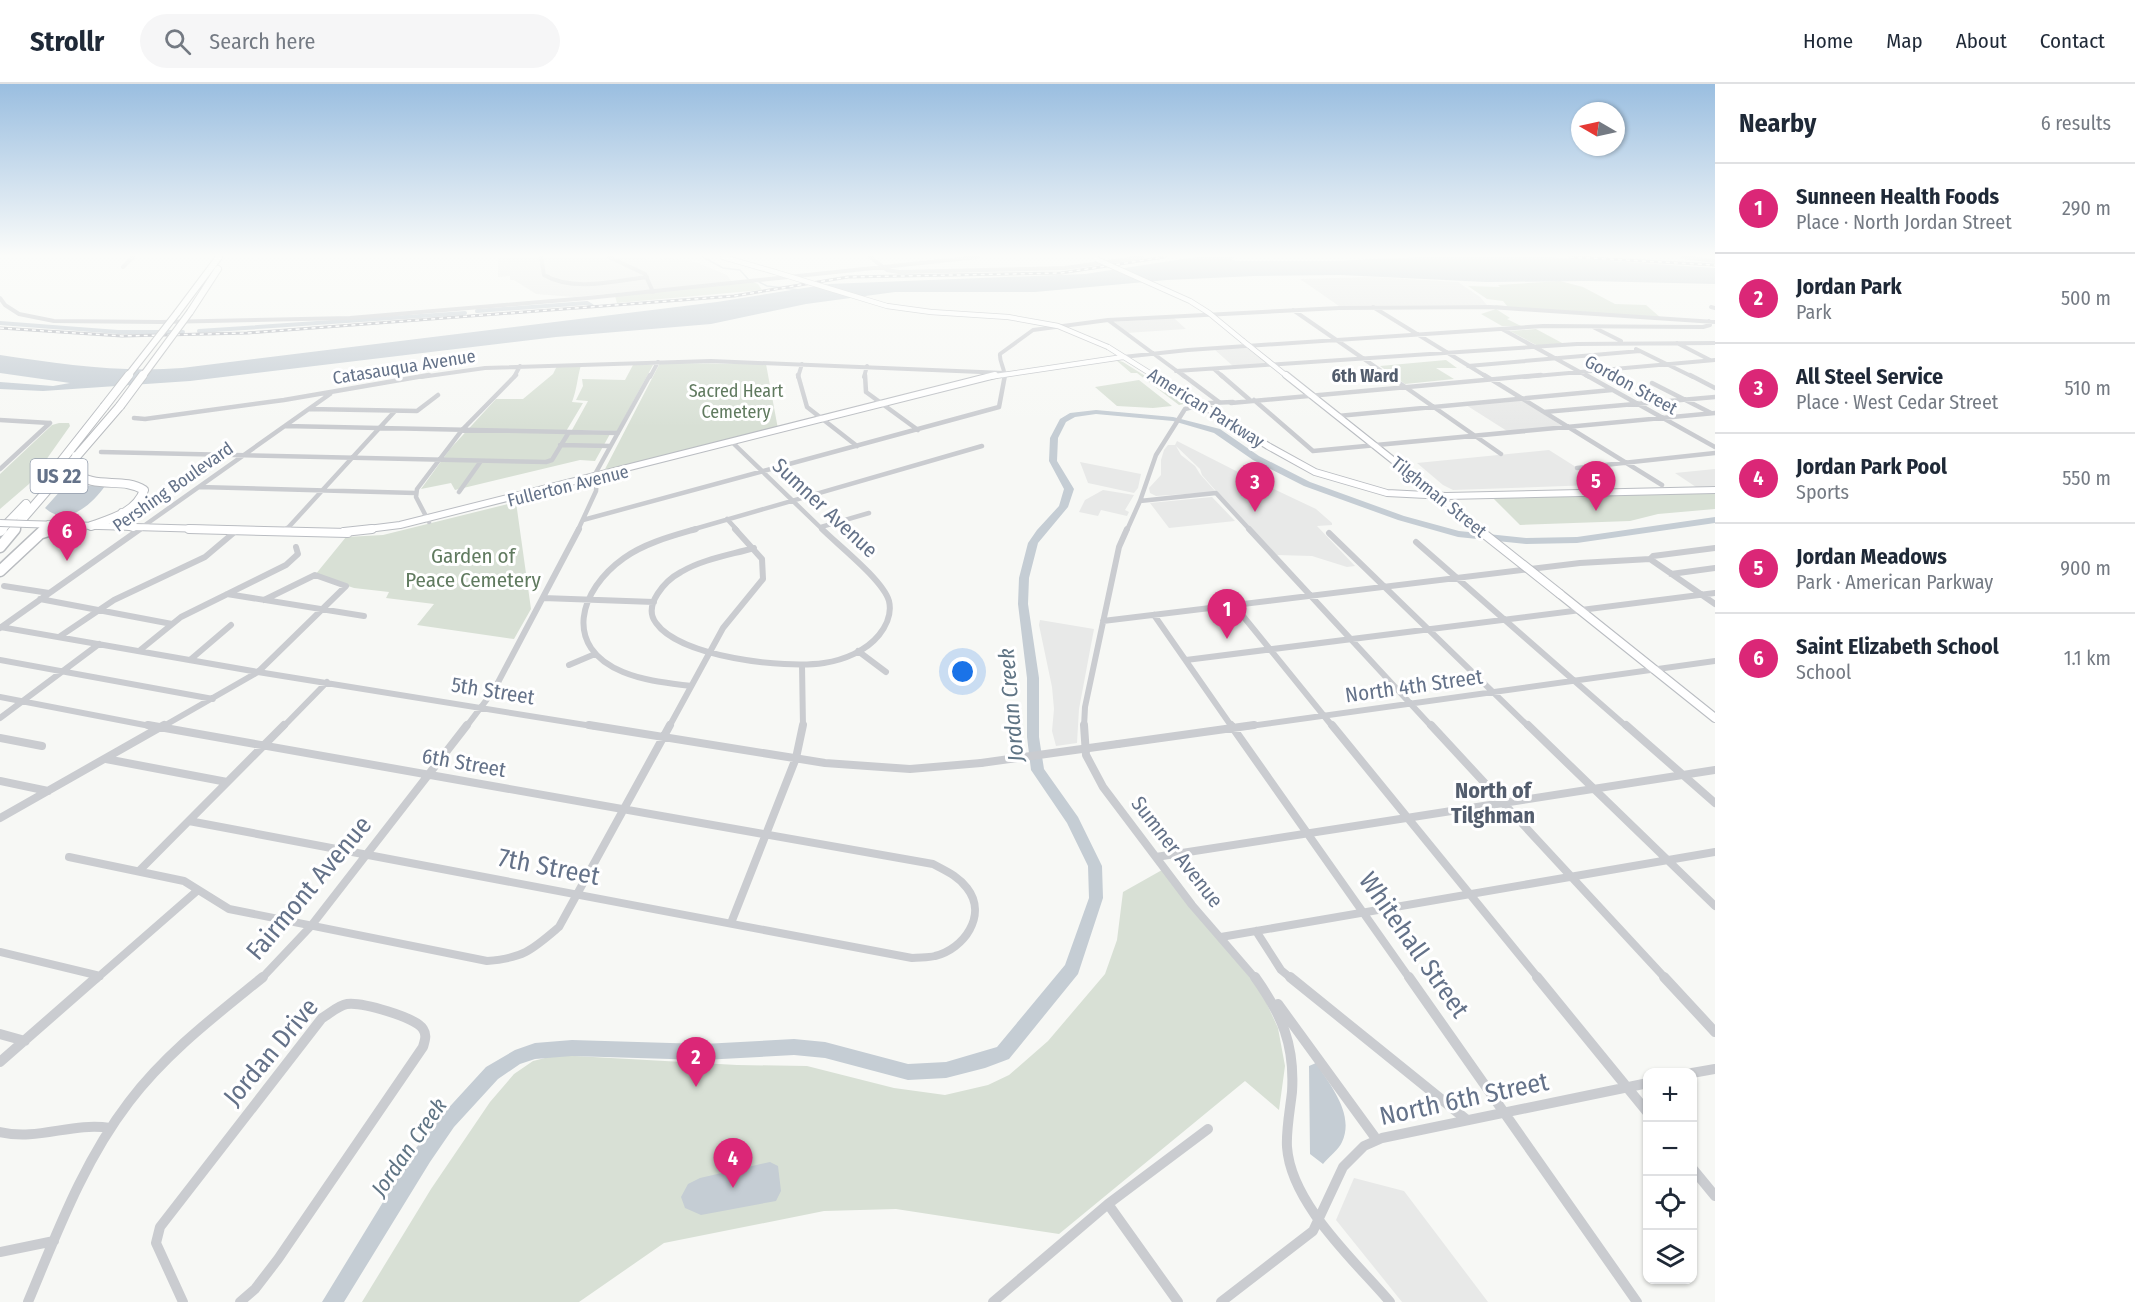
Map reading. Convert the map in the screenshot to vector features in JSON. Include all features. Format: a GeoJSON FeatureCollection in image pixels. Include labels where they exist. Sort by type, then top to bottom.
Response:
{"type":"FeatureCollection","features":[{"type":"Feature","properties":{"kind":"highway","name":"US 22"},"geometry":{"type":"LineString","coordinates":[[0,537],[176,314]]}},
{"type":"Feature","properties":{"kind":"highway","name":"US 22"},"geometry":{"type":"LineString","coordinates":[[0,547],[120,406],[189,314]]}},
{"type":"Feature","properties":{"kind":"highway"},"geometry":{"type":"LineString","coordinates":[[76,456],[74,471],[81,478],[102,483],[135,485],[143,488],[145,492],[142,498],[123,512],[92,526]]}},
{"type":"Feature","properties":{"kind":"highway"},"geometry":{"type":"LineString","coordinates":[[0,531],[28,502]]}},
{"type":"Feature","properties":{"kind":"highway"},"geometry":{"type":"LineString","coordinates":[[123,512],[118,518],[119,523],[137,527]]}},
{"type":"Feature","properties":{"kind":"highway"},"geometry":{"type":"LineString","coordinates":[[0,571],[49,525]]}},
{"type":"Feature","properties":{"kind":"highway"},"geometry":{"type":"LineString","coordinates":[[34,538],[66,525]]}},
{"type":"Feature","properties":{"kind":"main road","name":"American Parkway"},"geometry":{"type":"LineString","coordinates":[[987,314],[1057,324],[1084,334],[1307,469],[1342,482],[1387,493],[1446,496],[1715,490]]}},
{"type":"Feature","properties":{"kind":"main road","name":"Tilghman Street"},"geometry":{"type":"LineString","coordinates":[[1209,314],[1715,718]]}},
{"type":"Feature","properties":{"kind":"main road","name":"Fullerton Avenue"},"geometry":{"type":"LineString","coordinates":[[0,523],[357,534],[386,532],[1005,373],[1123,357]]}},
{"type":"Feature","properties":{"kind":"main road","name":"Fullerton Avenue"},"geometry":{"type":"LineString","coordinates":[[596,478],[791,428]]}},
{"type":"Feature","properties":{"kind":"street"},"geometry":{"type":"LineString","coordinates":[[21,314],[46,320],[160,322],[350,318],[398,314]]}},
{"type":"Feature","properties":{"kind":"street"},"geometry":{"type":"LineString","coordinates":[[583,520],[1001,406],[1005,373],[999,360],[1000,354],[1030,331],[1108,320],[1222,314]]}},
{"type":"Feature","properties":{"kind":"street"},"geometry":{"type":"LineString","coordinates":[[1299,314],[1501,454]]}},
{"type":"Feature","properties":{"kind":"street"},"geometry":{"type":"LineString","coordinates":[[1383,314],[1662,485]]}},
{"type":"Feature","properties":{"kind":"street"},"geometry":{"type":"LineString","coordinates":[[1575,314],[1715,322]]}},
{"type":"Feature","properties":{"kind":"street"},"geometry":{"type":"LineString","coordinates":[[1108,320],[1218,402]]}},
{"type":"Feature","properties":{"kind":"street"},"geometry":{"type":"LineString","coordinates":[[1123,357],[1151,353],[1502,329],[1591,326],[1703,327],[1710,325],[1709,321]]}},
{"type":"Feature","properties":{"kind":"street"},"geometry":{"type":"LineString","coordinates":[[1591,326],[1715,388]]}},
{"type":"Feature","properties":{"kind":"street","name":"Gordon Street"},"geometry":{"type":"LineString","coordinates":[[1502,329],[1715,447]]}},
{"type":"Feature","properties":{"kind":"street"},"geometry":{"type":"LineString","coordinates":[[1176,371],[1623,342],[1715,343]]}},
{"type":"Feature","properties":{"kind":"street"},"geometry":{"type":"LineString","coordinates":[[1676,343],[1713,361]]}},
{"type":"Feature","properties":{"kind":"street"},"geometry":{"type":"LineString","coordinates":[[1468,366],[1640,351]]}},
{"type":"Feature","properties":{"kind":"street","name":"Catasauqua Avenue"},"geometry":{"type":"LineString","coordinates":[[134,418],[145,419],[214,411],[453,370],[520,366],[725,361],[997,370],[1005,373]]}},
{"type":"Feature","properties":{"kind":"street"},"geometry":{"type":"LineString","coordinates":[[1201,405],[1713,361]]}},
{"type":"Feature","properties":{"kind":"street","name":"Fairmont Avenue"},"geometry":{"type":"LineString","coordinates":[[27,1302],[82,1176],[110,1128],[160,1065],[211,1017],[270,970],[311,926],[501,680],[583,520],[596,491],[596,478],[610,446],[628,420],[658,362]]}},
{"type":"Feature","properties":{"kind":"street"},"geometry":{"type":"LineString","coordinates":[[802,364],[798,376],[807,407],[856,446]]}},
{"type":"Feature","properties":{"kind":"street"},"geometry":{"type":"LineString","coordinates":[[415,493],[462,430],[516,375],[520,366]]}},
{"type":"Feature","properties":{"kind":"street"},"geometry":{"type":"LineString","coordinates":[[867,366],[864,379],[866,392],[918,429]]}},
{"type":"Feature","properties":{"kind":"street"},"geometry":{"type":"LineString","coordinates":[[1214,369],[1313,451],[1713,413]]}},
{"type":"Feature","properties":{"kind":"street"},"geometry":{"type":"LineString","coordinates":[[1652,383],[1713,413]]}},
{"type":"Feature","properties":{"kind":"street"},"geometry":{"type":"LineString","coordinates":[[1338,416],[1606,387]]}},
{"type":"Feature","properties":{"kind":"street"},"geometry":{"type":"LineString","coordinates":[[1518,397],[1612,390]]}},
{"type":"Feature","properties":{"kind":"street","name":"Pershing Boulevard"},"geometry":{"type":"LineString","coordinates":[[0,627],[137,527],[199,487],[332,392]]}},
{"type":"Feature","properties":{"kind":"street"},"geometry":{"type":"LineString","coordinates":[[309,409],[421,410],[438,395]]}},
{"type":"Feature","properties":{"kind":"street"},"geometry":{"type":"LineString","coordinates":[[1543,412],[1715,397]]}},
{"type":"Feature","properties":{"kind":"street"},"geometry":{"type":"LineString","coordinates":[[1201,405],[1233,402]]}},
{"type":"Feature","properties":{"kind":"street","name":"Sumner Avenue"},"geometry":{"type":"LineString","coordinates":[[1201,405],[1187,408],[1156,455],[1140,501],[1119,547],[1085,707],[1086,754],[1097,777],[1156,857],[1192,904],[1268,993],[1282,1018],[1290,1047],[1292,1089],[1287,1131],[1291,1166],[1306,1201],[1319,1220],[1390,1302]]}},
{"type":"Feature","properties":{"kind":"street"},"geometry":{"type":"LineString","coordinates":[[285,531],[395,411]]}},
{"type":"Feature","properties":{"kind":"street"},"geometry":{"type":"LineString","coordinates":[[0,468],[50,423],[2,421]]}},
{"type":"Feature","properties":{"kind":"street"},"geometry":{"type":"LineString","coordinates":[[285,426],[618,433]]}},
{"type":"Feature","properties":{"kind":"street"},"geometry":{"type":"LineString","coordinates":[[101,452],[549,462],[569,432]]}},
{"type":"Feature","properties":{"kind":"street","name":"Sumner Avenue"},"geometry":{"type":"LineString","coordinates":[[654,602],[652,615],[660,629],[679,640],[710,652],[764,662],[802,665],[826,663],[858,651],[874,641],[886,627],[890,616],[890,603],[880,585],[793,500],[760,472],[734,444]]}},
{"type":"Feature","properties":{"kind":"street"},"geometry":{"type":"LineString","coordinates":[[560,446],[610,446]]}},
{"type":"Feature","properties":{"kind":"street"},"geometry":{"type":"LineString","coordinates":[[691,686],[632,675],[613,668],[595,654],[586,643],[582,632],[582,616],[588,600],[607,572],[629,554],[661,539],[982,446]]}},
{"type":"Feature","properties":{"kind":"street"},"geometry":{"type":"LineString","coordinates":[[1577,468],[1715,453]]}},
{"type":"Feature","properties":{"kind":"street"},"geometry":{"type":"LineString","coordinates":[[459,492],[481,460]]}},
{"type":"Feature","properties":{"kind":"street"},"geometry":{"type":"LineString","coordinates":[[199,487],[415,493]]}},
{"type":"Feature","properties":{"kind":"street"},"geometry":{"type":"LineString","coordinates":[[415,493],[428,520]]}},
{"type":"Feature","properties":{"kind":"street"},"geometry":{"type":"LineString","coordinates":[[1140,501],[1216,493],[1715,1032]]}},
{"type":"Feature","properties":{"kind":"street"},"geometry":{"type":"LineString","coordinates":[[821,527],[869,513]]}},
{"type":"Feature","properties":{"kind":"street"},"geometry":{"type":"LineString","coordinates":[[69,857],[171,877],[229,909],[452,955],[497,961],[531,951],[552,936],[578,894],[710,652],[729,620],[760,584],[764,574],[764,563],[727,519]]}},
{"type":"Feature","properties":{"kind":"street"},"geometry":{"type":"LineString","coordinates":[[59,637],[98,609],[203,558],[218,548],[237,530]]}},
{"type":"Feature","properties":{"kind":"street"},"geometry":{"type":"LineString","coordinates":[[1329,533],[1715,906]]}},
{"type":"Feature","properties":{"kind":"street"},"geometry":{"type":"LineString","coordinates":[[1416,542],[1715,803]]}},
{"type":"Feature","properties":{"kind":"street"},"geometry":{"type":"LineString","coordinates":[[139,651],[172,624],[226,594],[286,565],[298,554],[296,547]]}},
{"type":"Feature","properties":{"kind":"street"},"geometry":{"type":"LineString","coordinates":[[543,598],[654,602],[666,584],[683,571],[753,548]]}},
{"type":"Feature","properties":{"kind":"street"},"geometry":{"type":"LineString","coordinates":[[1103,621],[1580,563],[1650,559],[1653,556],[1715,548]]}},
{"type":"Feature","properties":{"kind":"street"},"geometry":{"type":"LineString","coordinates":[[1650,559],[1715,604]]}},
{"type":"Feature","properties":{"kind":"street"},"geometry":{"type":"LineString","coordinates":[[1671,574],[1715,568]]}},
{"type":"Feature","properties":{"kind":"street"},"geometry":{"type":"LineString","coordinates":[[0,818],[258,672],[346,585],[315,575],[264,600]]}},
{"type":"Feature","properties":{"kind":"street"},"geometry":{"type":"LineString","coordinates":[[4,586],[49,593]]}},
{"type":"Feature","properties":{"kind":"street"},"geometry":{"type":"LineString","coordinates":[[1186,660],[1715,593]]}},
{"type":"Feature","properties":{"kind":"street"},"geometry":{"type":"LineString","coordinates":[[226,594],[364,616]]}},
{"type":"Feature","properties":{"kind":"street"},"geometry":{"type":"LineString","coordinates":[[40,599],[172,624]]}},
{"type":"Feature","properties":{"kind":"street"},"geometry":{"type":"LineString","coordinates":[[1233,605],[1643,1108]]}},
{"type":"Feature","properties":{"kind":"street","name":"Whitehall Street"},"geometry":{"type":"LineString","coordinates":[[1154,615],[1637,1302]]}},
{"type":"Feature","properties":{"kind":"street"},"geometry":{"type":"LineString","coordinates":[[190,660],[231,625]]}},
{"type":"Feature","properties":{"kind":"street","name":"5th Street"},"geometry":{"type":"LineString","coordinates":[[0,627],[258,672],[796,758],[884,769],[934,768],[981,763],[1118,744]]}},
{"type":"Feature","properties":{"kind":"street"},"geometry":{"type":"LineString","coordinates":[[0,718],[99,644]]}},
{"type":"Feature","properties":{"kind":"street"},"geometry":{"type":"LineString","coordinates":[[858,651],[886,672]]}},
{"type":"Feature","properties":{"kind":"street"},"geometry":{"type":"LineString","coordinates":[[569,664],[595,654]]}},
{"type":"Feature","properties":{"kind":"street"},"geometry":{"type":"LineString","coordinates":[[0,660],[213,699]]}},
{"type":"Feature","properties":{"kind":"street","name":"North 4th Street"},"geometry":{"type":"LineString","coordinates":[[1118,744],[1715,661]]}},
{"type":"Feature","properties":{"kind":"street"},"geometry":{"type":"LineString","coordinates":[[731,923],[796,758],[803,729],[802,665]]}},
{"type":"Feature","properties":{"kind":"street"},"geometry":{"type":"LineString","coordinates":[[139,871],[327,682]]}},
{"type":"Feature","properties":{"kind":"street","name":"6th Street"},"geometry":{"type":"LineString","coordinates":[[0,697],[263,747],[922,861],[943,867],[962,880],[973,896],[976,919],[969,936],[954,949],[922,958],[900,956]]}},
{"type":"Feature","properties":{"kind":"street"},"geometry":{"type":"LineString","coordinates":[[0,738],[42,746]]}},
{"type":"Feature","properties":{"kind":"street"},"geometry":{"type":"LineString","coordinates":[[106,759],[228,782]]}},
{"type":"Feature","properties":{"kind":"street"},"geometry":{"type":"LineString","coordinates":[[1156,857],[1715,770]]}},
{"type":"Feature","properties":{"kind":"street"},"geometry":{"type":"LineString","coordinates":[[0,781],[48,791]]}},
{"type":"Feature","properties":{"kind":"street","name":"7th Street"},"geometry":{"type":"LineString","coordinates":[[189,821],[900,956]]}},
{"type":"Feature","properties":{"kind":"street"},"geometry":{"type":"LineString","coordinates":[[1221,937],[1715,852]]}},
{"type":"Feature","properties":{"kind":"street"},"geometry":{"type":"LineString","coordinates":[[0,1062],[198,890]]}},
{"type":"Feature","properties":{"kind":"street"},"geometry":{"type":"LineString","coordinates":[[1256,931],[1281,970],[1467,1120]]}},
{"type":"Feature","properties":{"kind":"street"},"geometry":{"type":"LineString","coordinates":[[0,952],[100,976]]}},
{"type":"Feature","properties":{"kind":"street"},"geometry":{"type":"LineString","coordinates":[[1268,993],[1298,1029],[1377,1140]]}},
{"type":"Feature","properties":{"kind":"street","name":"Jordan Drive"},"geometry":{"type":"LineString","coordinates":[[183,1302],[156,1243],[160,1227],[322,1018],[345,1004],[360,1004],[410,1019],[422,1026],[426,1034],[423,1047],[278,1259],[255,1289],[240,1302]]}},
{"type":"Feature","properties":{"kind":"street"},"geometry":{"type":"LineString","coordinates":[[0,1034],[25,1041]]}},
{"type":"Feature","properties":{"kind":"street"},"geometry":{"type":"LineString","coordinates":[[1697,1072],[1715,1069]]}},
{"type":"Feature","properties":{"kind":"street","name":"North 6th Street"},"geometry":{"type":"LineString","coordinates":[[1221,1302],[1309,1235],[1319,1220],[1343,1167],[1351,1156],[1377,1140],[1643,1084]]}},
{"type":"Feature","properties":{"kind":"street"},"geometry":{"type":"LineString","coordinates":[[0,1132],[12,1136],[32,1137],[88,1125],[110,1128]]}},
{"type":"Feature","properties":{"kind":"street"},"geometry":{"type":"LineString","coordinates":[[993,1302],[1108,1204],[1208,1129]]}},
{"type":"Feature","properties":{"kind":"street"},"geometry":{"type":"LineString","coordinates":[[1697,1174],[1715,1196]]}},
{"type":"Feature","properties":{"kind":"street"},"geometry":{"type":"LineString","coordinates":[[1108,1204],[1178,1302]]}},
{"type":"Feature","properties":{"kind":"street"},"geometry":{"type":"LineString","coordinates":[[0,1252],[54,1242]]}},
{"type":"Feature","properties":{"kind":"shaded area"},"geometry":{"type":"Polygon","coordinates":[[[621,314],[759,314],[711,324],[556,337],[190,381],[43,391],[0,389],[0,382],[53,386],[70,383],[0,373],[0,355],[114,368],[182,368],[621,314]]]}},
{"type":"Feature","properties":{"kind":"shaded area"},"geometry":{"type":"Polygon","coordinates":[[[1174,318],[1186,329],[1126,333],[1113,322],[1174,318]]]}},
{"type":"Feature","properties":{"kind":"shaded area"},"geometry":{"type":"Polygon","coordinates":[[[1247,348],[1268,364],[1234,367],[1214,349],[1247,348]]]}},
{"type":"Feature","properties":{"kind":"shaded area"},"geometry":{"type":"Polygon","coordinates":[[[1522,400],[1562,426],[1507,431],[1466,405],[1522,400]]]}},
{"type":"Feature","properties":{"kind":"shaded area"},"geometry":{"type":"Polygon","coordinates":[[[1177,441],[1316,509],[1332,523],[1332,525],[1317,526],[1355,566],[1347,567],[1312,556],[1277,555],[1223,499],[1202,475],[1200,469],[1176,446],[1181,455],[1195,466],[1200,474],[1216,492],[1156,496],[1150,493],[1149,488],[1161,475],[1164,450],[1168,445],[1175,445],[1177,441]]]}},
{"type":"Feature","properties":{"kind":"shaded area"},"geometry":{"type":"Polygon","coordinates":[[[1549,450],[1587,474],[1593,485],[1453,490],[1443,485],[1417,463],[1549,450]]]}},
{"type":"Feature","properties":{"kind":"shaded area"},"geometry":{"type":"Polygon","coordinates":[[[1080,462],[1141,474],[1138,488],[1134,493],[1088,483],[1080,462]]]}},
{"type":"Feature","properties":{"kind":"shaded area"},"geometry":{"type":"Polygon","coordinates":[[[1715,469],[1715,486],[1696,487],[1675,473],[1715,469]]]}},
{"type":"Feature","properties":{"kind":"shaded area"},"geometry":{"type":"Polygon","coordinates":[[[70,485],[105,486],[86,506],[70,515],[53,514],[45,508],[62,489],[70,485]]]}},
{"type":"Feature","properties":{"kind":"shaded area"},"geometry":{"type":"Polygon","coordinates":[[[1103,490],[1134,495],[1125,510],[1129,512],[1127,516],[1101,510],[1098,516],[1079,512],[1085,500],[1103,490]]]}},
{"type":"Feature","properties":{"kind":"shaded area"},"geometry":{"type":"Polygon","coordinates":[[[1212,497],[1235,521],[1169,528],[1150,503],[1212,497]]]}},
{"type":"Feature","properties":{"kind":"shaded area"},"geometry":{"type":"Polygon","coordinates":[[[1040,620],[1094,629],[1079,709],[1077,743],[1056,746],[1052,731],[1054,709],[1052,687],[1039,625],[1040,620]]]}},
{"type":"Feature","properties":{"kind":"shaded area"},"geometry":{"type":"Polygon","coordinates":[[[1316,1063],[1339,1100],[1345,1121],[1342,1142],[1323,1164],[1310,1154],[1309,1066],[1316,1063]]]}},
{"type":"Feature","properties":{"kind":"shaded area"},"geometry":{"type":"Polygon","coordinates":[[[770,1162],[778,1166],[781,1191],[776,1201],[701,1215],[685,1208],[681,1197],[688,1184],[700,1178],[770,1162]]]}},
{"type":"Feature","properties":{"kind":"shaded area"},"geometry":{"type":"Polygon","coordinates":[[[1354,1178],[1404,1191],[1488,1302],[1402,1302],[1336,1220],[1354,1178]]]}},
{"type":"Feature","properties":{"kind":"green space"},"geometry":{"type":"Polygon","coordinates":[[[1481,314],[1504,314],[1510,318],[1507,319],[1521,326],[1502,326],[1481,314]]]}},
{"type":"Feature","properties":{"kind":"green space"},"geometry":{"type":"Polygon","coordinates":[[[1599,314],[1656,314],[1661,318],[1599,314]]]}},
{"type":"Feature","properties":{"kind":"green space"},"geometry":{"type":"Polygon","coordinates":[[[1536,329],[1564,344],[1538,346],[1510,331],[1536,329]]]}},
{"type":"Feature","properties":{"kind":"green space"},"geometry":{"type":"Polygon","coordinates":[[[1116,360],[1123,362],[1188,403],[1179,405],[1137,373],[1131,373],[1116,360]]]}},
{"type":"Feature","properties":{"kind":"green space"},"geometry":{"type":"Polygon","coordinates":[[[1446,360],[1457,368],[1436,368],[1454,379],[1405,384],[1380,366],[1446,360]]]}},
{"type":"Feature","properties":{"kind":"green space","name":"Sacred Heart Cemetery"},"geometry":{"type":"Polygon","coordinates":[[[660,363],[766,364],[778,429],[604,471],[660,363]]]}},
{"type":"Feature","properties":{"kind":"green space"},"geometry":{"type":"Polygon","coordinates":[[[581,365],[572,402],[583,403],[565,433],[610,434],[595,461],[580,460],[455,490],[451,483],[421,489],[450,449],[496,399],[523,399],[553,374],[557,366],[581,365]]]}},
{"type":"Feature","properties":{"kind":"green space"},"geometry":{"type":"Polygon","coordinates":[[[633,365],[653,365],[617,431],[572,430],[588,401],[576,400],[583,386],[582,379],[625,380],[633,365]]]}},
{"type":"Feature","properties":{"kind":"green space"},"geometry":{"type":"Polygon","coordinates":[[[1139,380],[1172,406],[1153,408],[1117,406],[1095,387],[1139,380]]]}},
{"type":"Feature","properties":{"kind":"green space"},"geometry":{"type":"Polygon","coordinates":[[[69,423],[70,426],[29,484],[0,509],[0,474],[52,425],[69,423]]]}},
{"type":"Feature","properties":{"kind":"green space"},"geometry":{"type":"Polygon","coordinates":[[[1715,493],[1715,509],[1658,514],[1630,521],[1520,525],[1493,498],[1715,493]]]}},
{"type":"Feature","properties":{"kind":"green space","name":"Garden of Peace Cemetery"},"geometry":{"type":"Polygon","coordinates":[[[516,502],[531,609],[514,639],[417,625],[434,604],[386,598],[389,592],[354,588],[315,575],[346,537],[383,535],[516,502]]]}},
{"type":"Feature","properties":{"kind":"green space"},"geometry":{"type":"Polygon","coordinates":[[[1162,870],[1261,991],[1278,1028],[1285,1066],[1279,1110],[1245,1081],[1059,1234],[896,1209],[824,1211],[664,1243],[579,1302],[362,1302],[431,1189],[490,1102],[514,1074],[533,1061],[557,1055],[737,1065],[807,1066],[894,1088],[945,1095],[988,1085],[1009,1075],[1048,1041],[1105,974],[1117,940],[1123,892],[1162,870]]]}},
{"type":"Feature","properties":{"kind":"waterway"},"geometry":{"type":"LineString","coordinates":[[199,331],[453,314]]}},
{"type":"Feature","properties":{"kind":"waterway"},"geometry":{"type":"LineString","coordinates":[[0,323],[118,332],[183,332]]}},
{"type":"Feature","properties":{"kind":"waterway","name":"Jordan Creek"},"geometry":{"type":"LineString","coordinates":[[332,1302],[423,1155],[448,1121],[492,1073],[515,1058],[535,1051],[572,1048],[703,1052],[794,1047],[825,1050],[908,1072],[946,1070],[1003,1053],[1072,969],[1096,898],[1095,866],[1073,821],[1038,770],[1033,737],[1033,678],[1023,604],[1024,578],[1033,543],[1063,507],[1069,489],[1053,461],[1054,438],[1063,421],[1073,415],[1096,412],[1173,419],[1217,431],[1256,458],[1307,484],[1401,518],[1458,534],[1526,541],[1577,540],[1715,520]]}},
{"type":"Feature","properties":{"kind":"railway"},"geometry":{"type":"LineString","coordinates":[[0,328],[122,336],[247,333],[499,314]]}},
{"type":"Feature","properties":{"kind":"place","name":"Jordan Meadows"},"geometry":{"type":"Point","coordinates":[1596,511]}},
{"type":"Feature","properties":{"kind":"place","name":"All Steel Service"},"geometry":{"type":"Point","coordinates":[1255,512]}},
{"type":"Feature","properties":{"kind":"place","name":"Saint Elizabeth School"},"geometry":{"type":"Point","coordinates":[67,561]}},
{"type":"Feature","properties":{"kind":"place","name":"Sunneen Health Foods"},"geometry":{"type":"Point","coordinates":[1227,639]}},
{"type":"Feature","properties":{"kind":"place","name":"Jordan Park"},"geometry":{"type":"Point","coordinates":[696,1087]}},
{"type":"Feature","properties":{"kind":"place","name":"Jordan Park Pool"},"geometry":{"type":"Point","coordinates":[733,1188]}},
{"type":"Feature","properties":{"kind":"district","name":"6th Ward"},"geometry":{"type":"Point","coordinates":[1365,376]}},
{"type":"Feature","properties":{"kind":"district","name":"North of Tilghman"},"geometry":{"type":"Point","coordinates":[1493,802]}}]}
